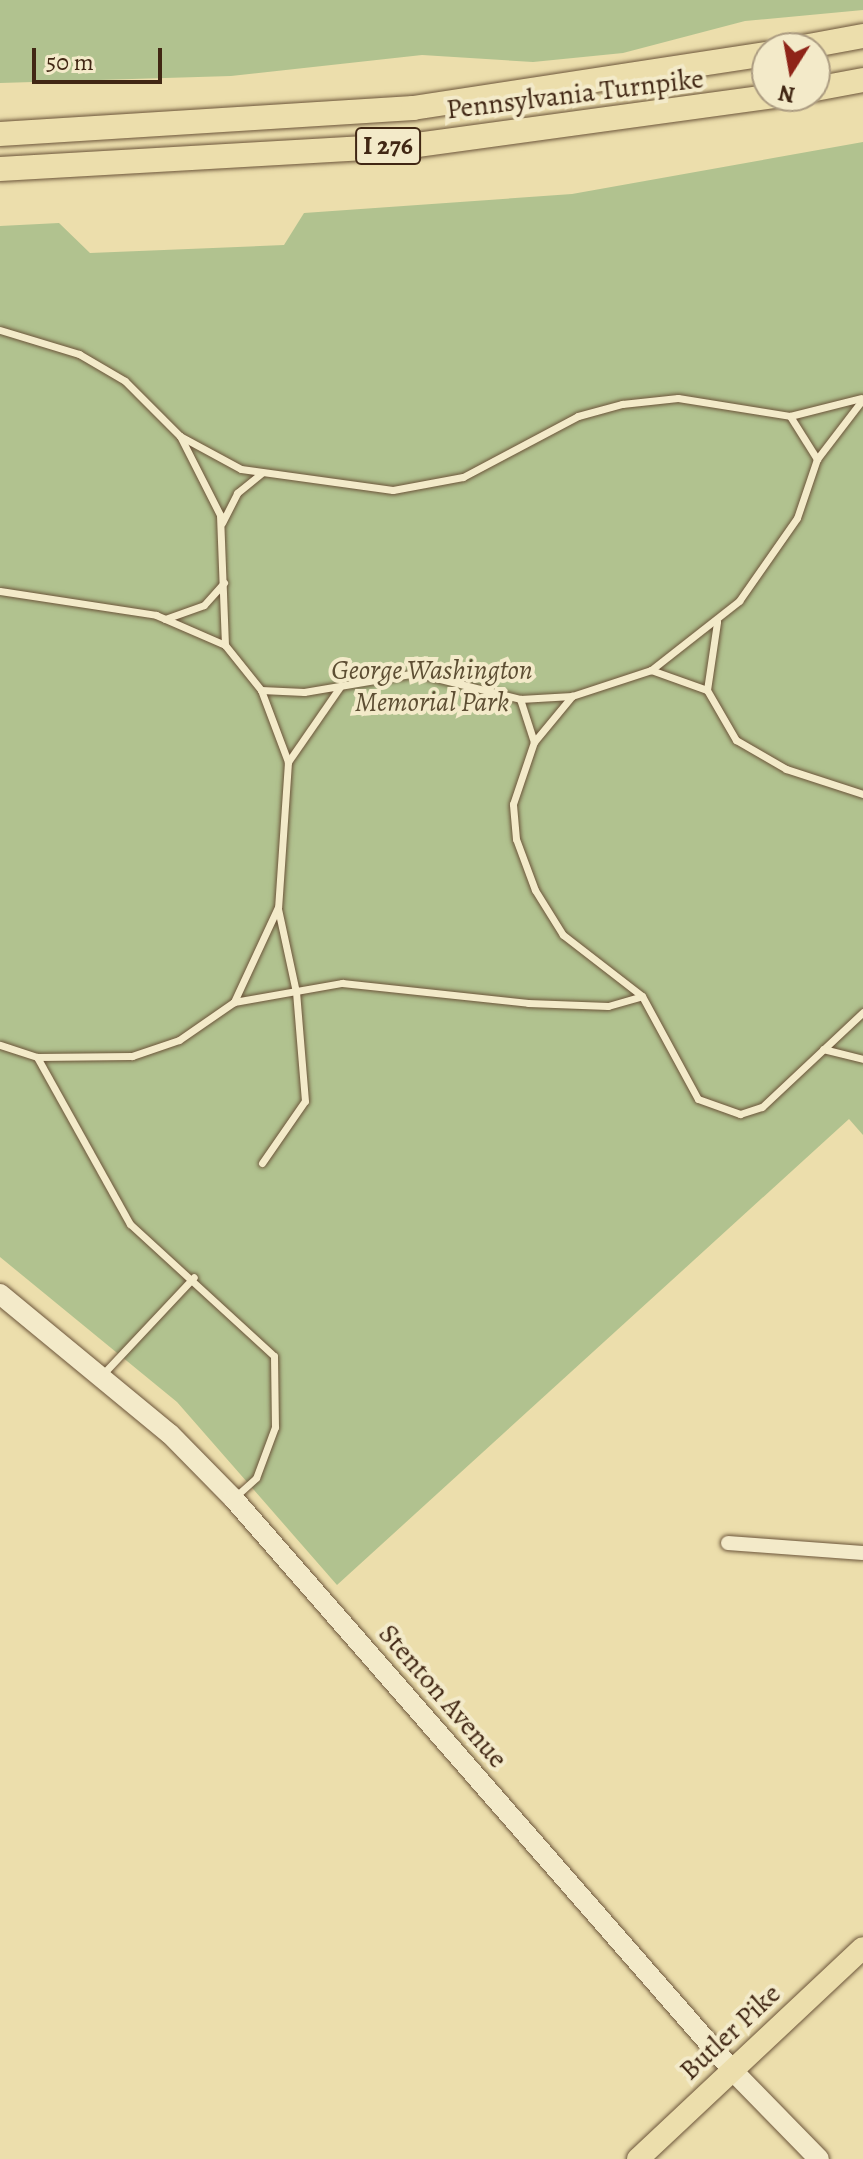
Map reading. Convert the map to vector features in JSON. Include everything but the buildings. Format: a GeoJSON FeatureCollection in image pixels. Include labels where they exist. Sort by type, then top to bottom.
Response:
{"type":"FeatureCollection","features":[{"type":"Feature","properties":{"kind":"highway"},"geometry":{"type":"LineString","coordinates":[[831,42],[863,36]]}},
{"type":"Feature","properties":{"kind":"highway","name":"Pennsylvania Turnpike"},"geometry":{"type":"LineString","coordinates":[[0,134],[413,108],[751,56]]}},
{"type":"Feature","properties":{"kind":"highway"},"geometry":{"type":"LineString","coordinates":[[831,86],[863,80]]}},
{"type":"Feature","properties":{"kind":"highway","name":"Pennsylvania Turnpike"},"geometry":{"type":"LineString","coordinates":[[0,169],[417,145],[751,99]]}},
{"type":"Feature","properties":{"kind":"main road","name":"Stenton Avenue"},"geometry":{"type":"LineString","coordinates":[[0,1294],[101,1376],[233,1498],[733,2071],[819,2159]]}},
{"type":"Feature","properties":{"kind":"main road","name":"Butler Pike"},"geometry":{"type":"LineString","coordinates":[[638,2159],[863,1948]]}},
{"type":"Feature","properties":{"kind":"street"},"geometry":{"type":"LineString","coordinates":[[728,1543],[863,1553]]}},
{"type":"Feature","properties":{"kind":"lane"},"geometry":{"type":"LineString","coordinates":[[0,330],[79,354],[125,381],[180,436],[222,523],[226,581],[225,645]]}},
{"type":"Feature","properties":{"kind":"lane"},"geometry":{"type":"LineString","coordinates":[[180,436],[262,473],[393,490],[463,477],[578,416],[622,404],[678,398],[790,416],[863,398]]}},
{"type":"Feature","properties":{"kind":"lane"},"geometry":{"type":"LineString","coordinates":[[261,690],[340,687],[416,673],[520,699],[572,696],[651,670],[718,620],[772,562],[817,459],[863,398]]}},
{"type":"Feature","properties":{"kind":"lane"},"geometry":{"type":"LineString","coordinates":[[790,416],[817,459]]}},
{"type":"Feature","properties":{"kind":"lane"},"geometry":{"type":"LineString","coordinates":[[222,523],[237,493],[262,473]]}},
{"type":"Feature","properties":{"kind":"lane"},"geometry":{"type":"LineString","coordinates":[[164,619],[204,605],[226,581]]}},
{"type":"Feature","properties":{"kind":"lane"},"geometry":{"type":"LineString","coordinates":[[0,591],[164,619],[225,645],[261,690],[288,762],[278,907],[296,992],[305,1101],[262,1163]]}},
{"type":"Feature","properties":{"kind":"lane"},"geometry":{"type":"LineString","coordinates":[[718,620],[707,690],[736,740],[786,769],[859,786],[863,794]]}},
{"type":"Feature","properties":{"kind":"lane"},"geometry":{"type":"LineString","coordinates":[[651,670],[707,690]]}},
{"type":"Feature","properties":{"kind":"lane"},"geometry":{"type":"LineString","coordinates":[[288,762],[340,687]]}},
{"type":"Feature","properties":{"kind":"lane"},"geometry":{"type":"LineString","coordinates":[[572,696],[534,742],[513,804],[516,839],[535,890],[563,935],[642,996],[660,1023],[675,1068],[713,1109],[740,1114],[762,1107],[863,1012]]}},
{"type":"Feature","properties":{"kind":"lane"},"geometry":{"type":"LineString","coordinates":[[520,699],[534,742]]}},
{"type":"Feature","properties":{"kind":"lane"},"geometry":{"type":"LineString","coordinates":[[234,1002],[278,907]]}},
{"type":"Feature","properties":{"kind":"lane"},"geometry":{"type":"LineString","coordinates":[[0,1045],[37,1057],[132,1056],[179,1040],[234,1002],[377,984],[608,1006],[642,996]]}},
{"type":"Feature","properties":{"kind":"lane"},"geometry":{"type":"LineString","coordinates":[[823,1049],[863,1059]]}},
{"type":"Feature","properties":{"kind":"lane"},"geometry":{"type":"LineString","coordinates":[[37,1057],[130,1224],[194,1277],[274,1356],[278,1399],[265,1461],[233,1498]]}},
{"type":"Feature","properties":{"kind":"lane"},"geometry":{"type":"LineString","coordinates":[[101,1376],[194,1277]]}},
{"type":"Feature","properties":{"kind":"green space"},"geometry":{"type":"Polygon","coordinates":[[[0,0],[863,0],[863,10],[745,21],[623,53],[533,62],[422,55],[231,76],[0,83],[0,0]]]}},
{"type":"Feature","properties":{"kind":"green space","name":"George Washington Memorial Park"},"geometry":{"type":"Polygon","coordinates":[[[863,142],[863,1135],[849,1119],[337,1585],[177,1402],[0,1257],[0,226],[59,223],[90,253],[284,245],[304,213],[572,194],[863,142]]]}}]}
